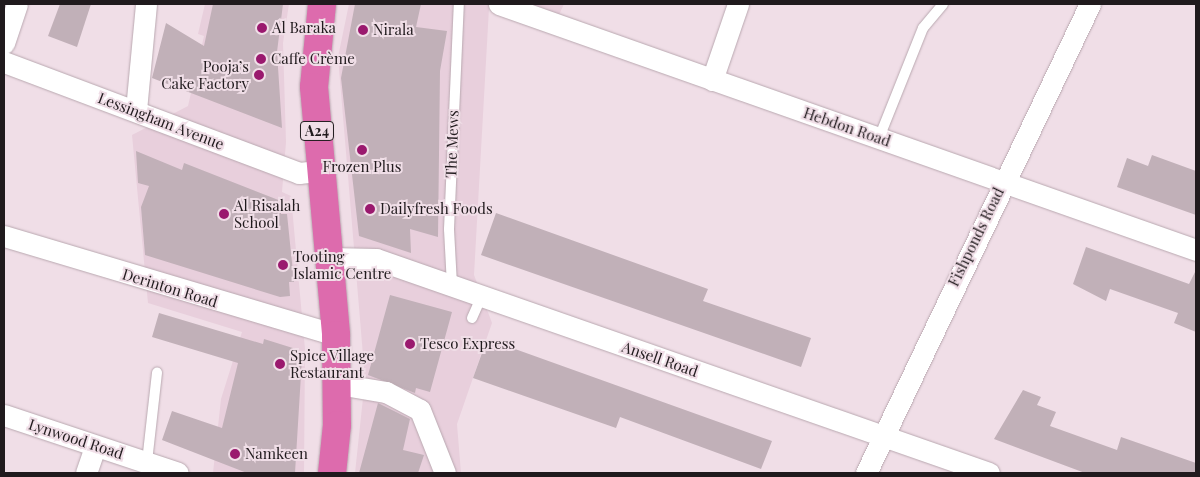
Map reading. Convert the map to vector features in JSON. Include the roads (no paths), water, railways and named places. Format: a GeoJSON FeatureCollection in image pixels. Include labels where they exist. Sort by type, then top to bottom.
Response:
{"type":"FeatureCollection","features":[{"type":"Feature","properties":{"kind":"highway","name":"A24"},"geometry":{"type":"LineString","coordinates":[[322,4],[314,64],[319,171],[336,335],[338,384],[332,473]]}},
{"type":"Feature","properties":{"kind":"street"},"geometry":{"type":"LineString","coordinates":[[4,43],[17,4]]}},
{"type":"Feature","properties":{"kind":"street"},"geometry":{"type":"LineString","coordinates":[[136,110],[146,4]]}},
{"type":"Feature","properties":{"kind":"street","name":"Hebdon Road"},"geometry":{"type":"LineString","coordinates":[[498,4],[1196,250]]}},
{"type":"Feature","properties":{"kind":"street"},"geometry":{"type":"LineString","coordinates":[[712,80],[738,4]]}},
{"type":"Feature","properties":{"kind":"street","name":"Fishponds Road"},"geometry":{"type":"LineString","coordinates":[[866,473],[1003,181],[1090,4]]}},
{"type":"Feature","properties":{"kind":"street","name":"Lessingham Avenue"},"geometry":{"type":"LineString","coordinates":[[4,62],[136,110],[299,173],[319,171]]}},
{"type":"Feature","properties":{"kind":"street","name":"Derinton Road"},"geometry":{"type":"LineString","coordinates":[[4,236],[336,335]]}},
{"type":"Feature","properties":{"kind":"street","name":"Ansell Road"},"geometry":{"type":"LineString","coordinates":[[328,258],[367,257],[989,473]]}},
{"type":"Feature","properties":{"kind":"street"},"geometry":{"type":"LineString","coordinates":[[338,384],[386,392],[420,410],[445,473]]}},
{"type":"Feature","properties":{"kind":"street","name":"Lynwood Road"},"geometry":{"type":"LineString","coordinates":[[4,415],[95,447],[178,473]]}},
{"type":"Feature","properties":{"kind":"street"},"geometry":{"type":"LineString","coordinates":[[86,473],[95,447]]}},
{"type":"Feature","properties":{"kind":"lane","name":"The Mews"},"geometry":{"type":"LineString","coordinates":[[452,285],[449,229],[460,4]]}},
{"type":"Feature","properties":{"kind":"lane"},"geometry":{"type":"LineString","coordinates":[[879,138],[923,28],[942,4]]}},
{"type":"Feature","properties":{"kind":"lane"},"geometry":{"type":"LineString","coordinates":[[472,318],[482,296]]}},
{"type":"Feature","properties":{"kind":"lane"},"geometry":{"type":"LineString","coordinates":[[147,462],[157,373]]}},
{"type":"Feature","properties":{"kind":"place","name":"Al Baraka"},"geometry":{"type":"Point","coordinates":[262,28]}},
{"type":"Feature","properties":{"kind":"place","name":"Nirala"},"geometry":{"type":"Point","coordinates":[363,30]}},
{"type":"Feature","properties":{"kind":"place","name":"Caffe Crème"},"geometry":{"type":"Point","coordinates":[261,59]}},
{"type":"Feature","properties":{"kind":"place","name":"Pooja’s Cake Factory"},"geometry":{"type":"Point","coordinates":[259,75]}},
{"type":"Feature","properties":{"kind":"place","name":"Frozen Plus"},"geometry":{"type":"Point","coordinates":[362,150]}},
{"type":"Feature","properties":{"kind":"place","name":"Dailyfresh Foods"},"geometry":{"type":"Point","coordinates":[370,209]}},
{"type":"Feature","properties":{"kind":"place","name":"Al Risalah School"},"geometry":{"type":"Point","coordinates":[224,214]}},
{"type":"Feature","properties":{"kind":"place","name":"Tooting Islamic Centre"},"geometry":{"type":"Point","coordinates":[283,265]}},
{"type":"Feature","properties":{"kind":"place","name":"Tesco Express"},"geometry":{"type":"Point","coordinates":[410,344]}},
{"type":"Feature","properties":{"kind":"place","name":"Spice Village Restaurant"},"geometry":{"type":"Point","coordinates":[280,364]}},
{"type":"Feature","properties":{"kind":"place","name":"Namkeen"},"geometry":{"type":"Point","coordinates":[235,454]}}]}
